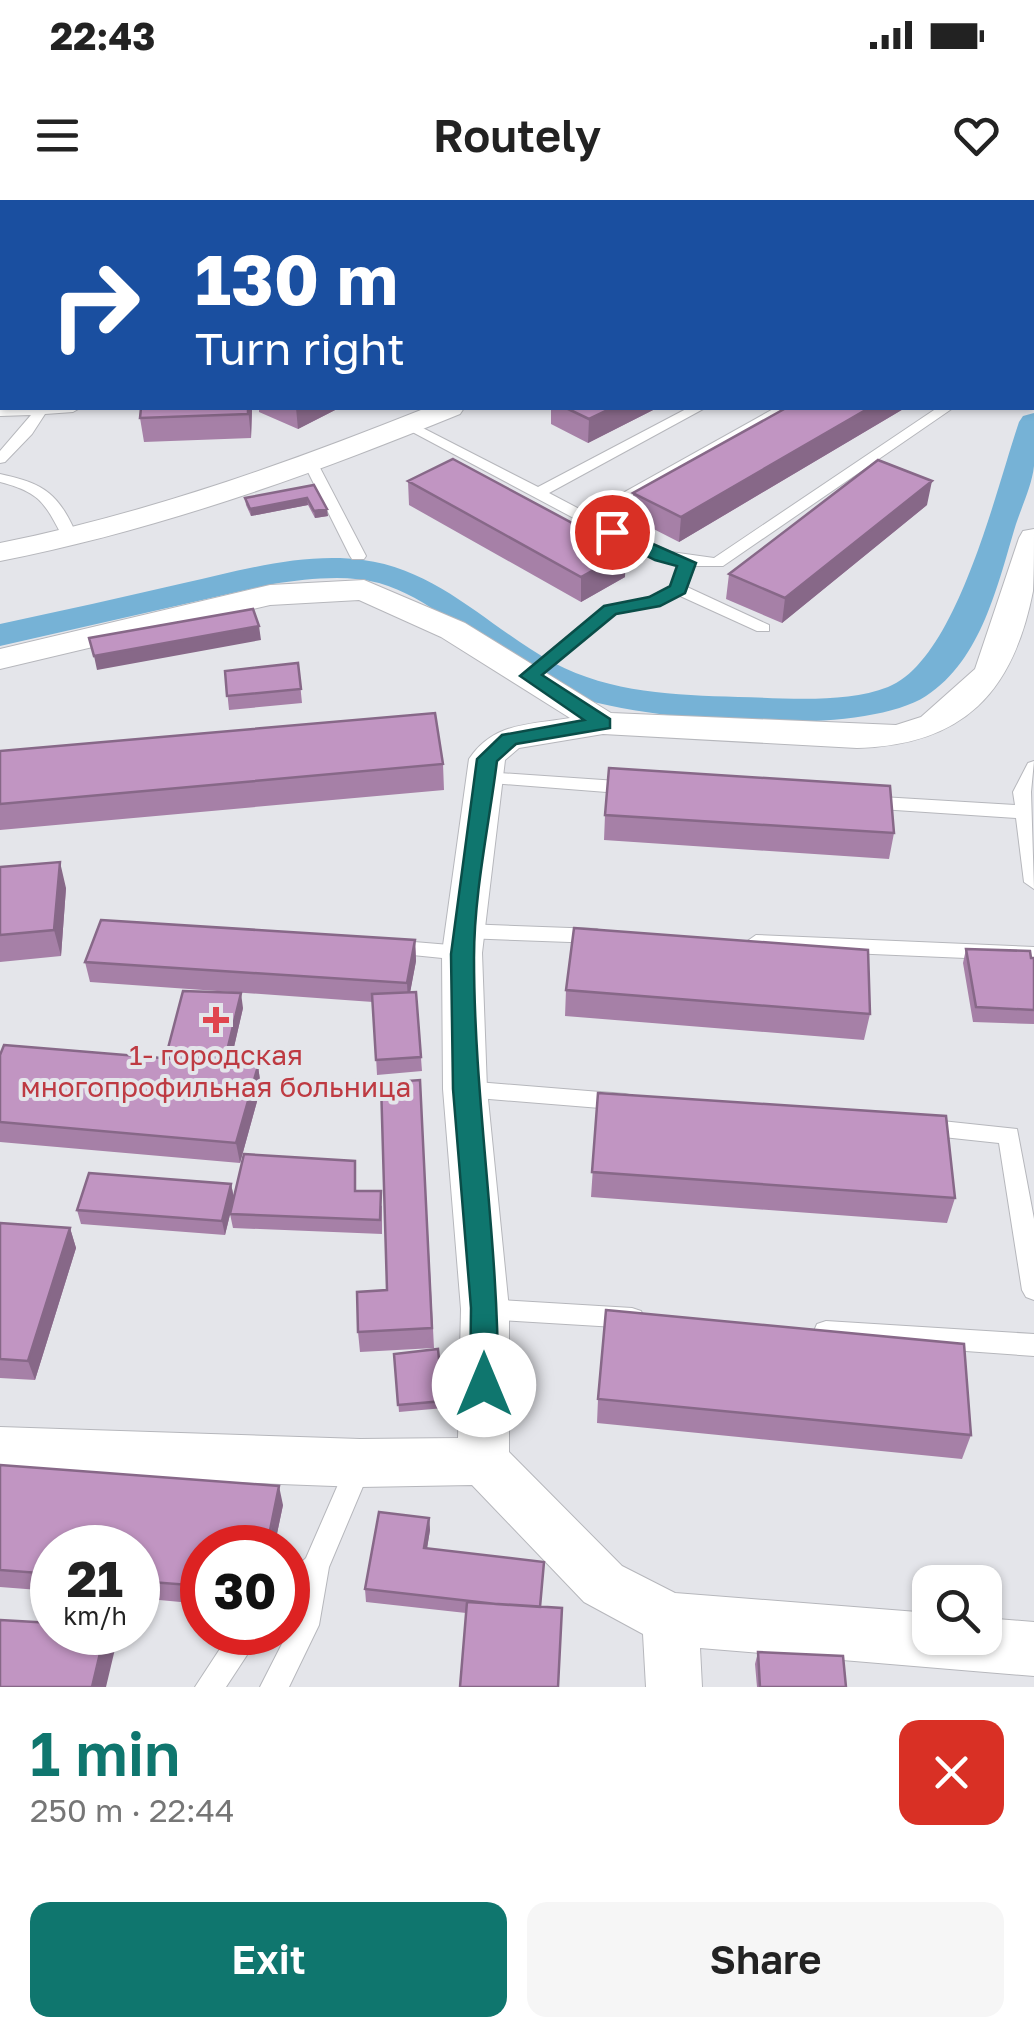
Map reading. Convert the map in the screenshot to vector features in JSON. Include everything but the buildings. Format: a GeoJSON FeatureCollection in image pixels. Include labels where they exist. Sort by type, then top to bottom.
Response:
{"type":"FeatureCollection","features":[{"type":"Feature","properties":{"kind":"street"},"geometry":{"type":"LineString","coordinates":[[0,552],[70,538],[311,464],[446,410]]}},
{"type":"Feature","properties":{"kind":"street"},"geometry":{"type":"LineString","coordinates":[[1034,538],[991,673],[933,725],[898,736],[856,737],[602,723],[510,739],[487,759],[463,942],[465,1089],[485,1308],[483,1461],[603,1584],[670,1618],[1034,1649]]}},
{"type":"Feature","properties":{"kind":"street"},"geometry":{"type":"LineString","coordinates":[[0,659],[270,595],[364,590],[453,630],[602,723]]}},
{"type":"Feature","properties":{"kind":"street"},"geometry":{"type":"LineString","coordinates":[[0,1450],[360,1464],[483,1461]]}},
{"type":"Feature","properties":{"kind":"street"},"geometry":{"type":"LineString","coordinates":[[670,1618],[674,1687]]}},
{"type":"Feature","properties":{"kind":"lane"},"geometry":{"type":"LineString","coordinates":[[0,412],[27,410]]}},
{"type":"Feature","properties":{"kind":"lane"},"geometry":{"type":"LineString","coordinates":[[0,459],[27,431],[40,410]]}},
{"type":"Feature","properties":{"kind":"lane"},"geometry":{"type":"LineString","coordinates":[[538,493],[694,410]]}},
{"type":"Feature","properties":{"kind":"lane"},"geometry":{"type":"LineString","coordinates":[[587,519],[780,410]]}},
{"type":"Feature","properties":{"kind":"lane"},"geometry":{"type":"LineString","coordinates":[[410,427],[661,556],[688,563],[717,562],[943,410]]}},
{"type":"Feature","properties":{"kind":"lane"},"geometry":{"type":"LineString","coordinates":[[311,464],[358,556]]}},
{"type":"Feature","properties":{"kind":"lane"},"geometry":{"type":"LineString","coordinates":[[0,478],[24,484],[55,501],[70,538]]}},
{"type":"Feature","properties":{"kind":"lane"},"geometry":{"type":"LineString","coordinates":[[530,676],[610,610],[654,602],[678,589],[688,563]]}},
{"type":"Feature","properties":{"kind":"lane"},"geometry":{"type":"LineString","coordinates":[[678,589],[763,628]]}},
{"type":"Feature","properties":{"kind":"lane"},"geometry":{"type":"LineString","coordinates":[[1034,767],[1022,792],[1034,882]]}},
{"type":"Feature","properties":{"kind":"lane"},"geometry":{"type":"LineString","coordinates":[[484,778],[658,789]]}},
{"type":"Feature","properties":{"kind":"lane"},"geometry":{"type":"LineString","coordinates":[[851,801],[1025,812]]}},
{"type":"Feature","properties":{"kind":"lane"},"geometry":{"type":"LineString","coordinates":[[376,946],[622,937]]}},
{"type":"Feature","properties":{"kind":"lane"},"geometry":{"type":"LineString","coordinates":[[739,942],[1034,954]]}},
{"type":"Feature","properties":{"kind":"lane"},"geometry":{"type":"LineString","coordinates":[[465,1089],[640,1104]]}},
{"type":"Feature","properties":{"kind":"lane"},"geometry":{"type":"LineString","coordinates":[[892,1125],[1009,1135],[1034,1290]]}},
{"type":"Feature","properties":{"kind":"lane"},"geometry":{"type":"LineString","coordinates":[[485,1308],[661,1320]]}},
{"type":"Feature","properties":{"kind":"lane"},"geometry":{"type":"LineString","coordinates":[[798,1330],[1034,1346]]}},
{"type":"Feature","properties":{"kind":"lane"},"geometry":{"type":"LineString","coordinates":[[274,1687],[305,1625],[316,1567],[360,1464]]}},
{"type":"Feature","properties":{"kind":"lane"},"geometry":{"type":"LineString","coordinates":[[310,1572],[316,1567]]}},
{"type":"Feature","properties":{"kind":"lane"},"geometry":{"type":"LineString","coordinates":[[209,1687],[232,1655]]}},
{"type":"Feature","properties":{"kind":"waterway"},"geometry":{"type":"LineString","coordinates":[[0,635],[273,574],[341,568],[390,575],[414,585],[523,660],[604,695],[650,703],[766,709],[879,701],[903,694],[925,679],[943,660],[964,626],[1034,422]]}},
{"type":"Feature","properties":{"kind":"place","name":"1- городская многопрофильная больница"},"geometry":{"type":"Point","coordinates":[216,1020]}},
{"type":"Feature","properties":{"kind":"route"},"geometry":{"type":"LineString","coordinates":[[484,1385],[485,1308],[465,1089],[462,954],[487,759],[496,747],[510,739],[602,723],[530,676],[610,610],[654,602],[678,589],[688,563],[661,556],[612,532]]}}]}
